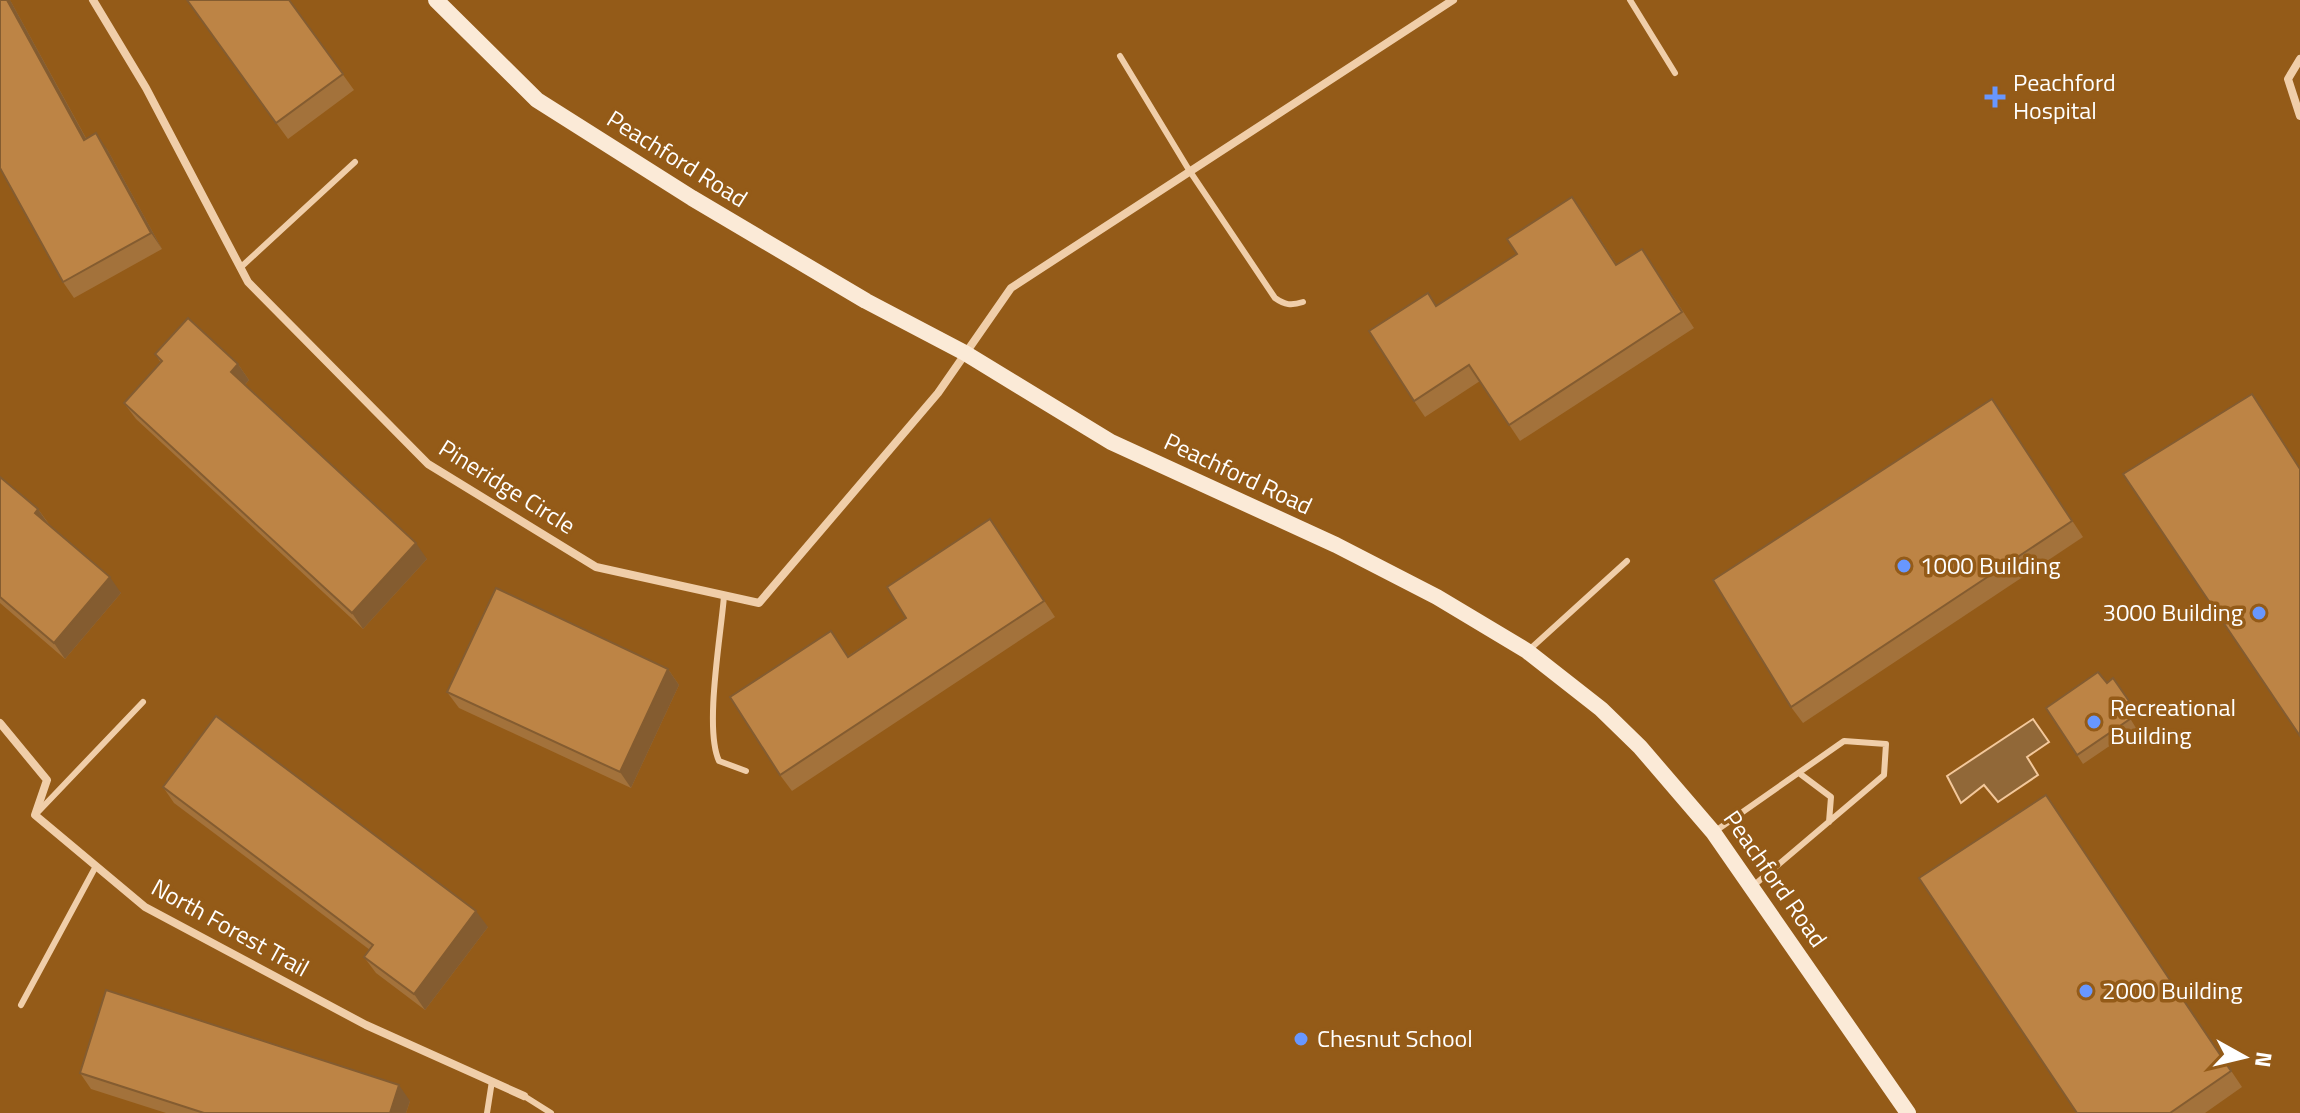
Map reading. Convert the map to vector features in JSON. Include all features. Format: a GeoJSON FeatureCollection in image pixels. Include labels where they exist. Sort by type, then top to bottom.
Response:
{"type":"FeatureCollection","features":[{"type":"Feature","properties":{"kind":"street","name":"Pineridge Circle"},"geometry":{"type":"LineString","coordinates":[[93,0],[146,88],[248,282],[428,464],[596,567],[759,603],[938,393],[965,353]]}},
{"type":"Feature","properties":{"kind":"street","name":"Peachford Road"},"geometry":{"type":"LineString","coordinates":[[436,0],[537,100],[692,198],[866,301],[965,353],[1111,442],[1349,551],[1437,597],[1527,651],[1601,709],[1640,747],[1713,832],[1908,1113]]}},
{"type":"Feature","properties":{"kind":"street"},"geometry":{"type":"LineString","coordinates":[[965,353],[1011,288],[1453,0]]}},
{"type":"Feature","properties":{"kind":"street"},"geometry":{"type":"LineString","coordinates":[[2300,59],[2288,79],[2300,116]]}},
{"type":"Feature","properties":{"kind":"street"},"geometry":{"type":"LineString","coordinates":[[0,723],[47,780],[35,815]]}},
{"type":"Feature","properties":{"kind":"street","name":"North Forest Trail"},"geometry":{"type":"LineString","coordinates":[[35,815],[145,907],[366,1025],[524,1096]]}},
{"type":"Feature","properties":{"kind":"lane"},"geometry":{"type":"LineString","coordinates":[[1630,0],[1675,73]]}},
{"type":"Feature","properties":{"kind":"lane"},"geometry":{"type":"LineString","coordinates":[[1120,56],[1189,170],[1275,298],[1283,304],[1303,302]]}},
{"type":"Feature","properties":{"kind":"lane"},"geometry":{"type":"LineString","coordinates":[[240,268],[355,162]]}},
{"type":"Feature","properties":{"kind":"lane"},"geometry":{"type":"LineString","coordinates":[[1527,651],[1627,561]]}},
{"type":"Feature","properties":{"kind":"lane"},"geometry":{"type":"LineString","coordinates":[[724,596],[712,726],[713,749],[719,761],[746,771]]}},
{"type":"Feature","properties":{"kind":"lane"},"geometry":{"type":"LineString","coordinates":[[35,815],[143,702]]}},
{"type":"Feature","properties":{"kind":"lane"},"geometry":{"type":"LineString","coordinates":[[1713,832],[1844,741],[1886,744],[1884,775],[1753,886]]}},
{"type":"Feature","properties":{"kind":"lane"},"geometry":{"type":"LineString","coordinates":[[1799,773],[1831,797],[1829,822]]}},
{"type":"Feature","properties":{"kind":"lane"},"geometry":{"type":"LineString","coordinates":[[21,1005],[96,866]]}},
{"type":"Feature","properties":{"kind":"lane"},"geometry":{"type":"LineString","coordinates":[[487,1113],[492,1081]]}},
{"type":"Feature","properties":{"kind":"lane"},"geometry":{"type":"LineString","coordinates":[[524,1096],[551,1113]]}},
{"type":"Feature","properties":{"kind":"shaded area"},"geometry":{"type":"Polygon","coordinates":[[[2033,719],[2049,742],[2027,757],[2038,775],[1998,802],[1984,785],[1961,803],[1947,776],[2033,719]]]}},
{"type":"Feature","properties":{"kind":"building"},"geometry":{"type":"Polygon","coordinates":[[[0,0],[7,0],[84,140],[96,133],[151,233],[63,282],[0,168],[0,0]]]}},
{"type":"Feature","properties":{"kind":"building"},"geometry":{"type":"Polygon","coordinates":[[[187,0],[289,0],[343,74],[276,123],[187,0]]]}},
{"type":"Feature","properties":{"kind":"building"},"geometry":{"type":"Polygon","coordinates":[[[1572,197],[1616,265],[1642,249],[1682,312],[1509,425],[1469,365],[1414,401],[1369,331],[1428,293],[1436,306],[1517,254],[1507,239],[1572,197]]]}},
{"type":"Feature","properties":{"kind":"building"},"geometry":{"type":"Polygon","coordinates":[[[188,318],[238,364],[231,372],[416,543],[352,613],[124,403],[162,361],[155,354],[188,318]]]}},
{"type":"Feature","properties":{"kind":"building","name":"3000 Building"},"geometry":{"type":"Polygon","coordinates":[[[2252,394],[2300,469],[2300,736],[2123,474],[2252,394]]]}},
{"type":"Feature","properties":{"kind":"building","name":"1000 Building"},"geometry":{"type":"Polygon","coordinates":[[[1992,399],[2072,521],[1791,707],[1713,580],[1992,399]]]}},
{"type":"Feature","properties":{"kind":"building"},"geometry":{"type":"Polygon","coordinates":[[[0,477],[38,509],[35,513],[110,577],[54,643],[0,597],[0,477]]]}},
{"type":"Feature","properties":{"kind":"building"},"geometry":{"type":"Polygon","coordinates":[[[990,519],[1044,601],[780,775],[730,697],[831,631],[848,657],[906,618],[887,587],[990,519]]]}},
{"type":"Feature","properties":{"kind":"building"},"geometry":{"type":"Polygon","coordinates":[[[496,588],[668,669],[620,772],[447,692],[496,588]]]}},
{"type":"Feature","properties":{"kind":"building","name":"Recreational Building"},"geometry":{"type":"Polygon","coordinates":[[[2098,672],[2107,683],[2113,678],[2129,701],[2122,707],[2130,719],[2077,755],[2046,708],[2098,672]]]}},
{"type":"Feature","properties":{"kind":"building"},"geometry":{"type":"Polygon","coordinates":[[[216,716],[476,911],[414,994],[364,957],[373,945],[163,787],[216,716]]]}},
{"type":"Feature","properties":{"kind":"building","name":"2000 Building"},"geometry":{"type":"Polygon","coordinates":[[[2046,795],[2231,1071],[2170,1113],[2077,1113],[1919,878],[2046,795]]]}},
{"type":"Feature","properties":{"kind":"building"},"geometry":{"type":"Polygon","coordinates":[[[106,990],[399,1085],[390,1113],[204,1113],[80,1073],[106,990]]]}},
{"type":"Feature","properties":{"kind":"place","name":"Peachford Hospital"},"geometry":{"type":"Point","coordinates":[1995,97]}},
{"type":"Feature","properties":{"kind":"place","name":"1000 Building"},"geometry":{"type":"Point","coordinates":[1904,566]}},
{"type":"Feature","properties":{"kind":"place","name":"3000 Building"},"geometry":{"type":"Point","coordinates":[2259,613]}},
{"type":"Feature","properties":{"kind":"place","name":"Recreational Building"},"geometry":{"type":"Point","coordinates":[2094,722]}},
{"type":"Feature","properties":{"kind":"place","name":"2000 Building"},"geometry":{"type":"Point","coordinates":[2086,991]}},
{"type":"Feature","properties":{"kind":"place","name":"Chesnut School"},"geometry":{"type":"Point","coordinates":[1301,1039]}}]}
